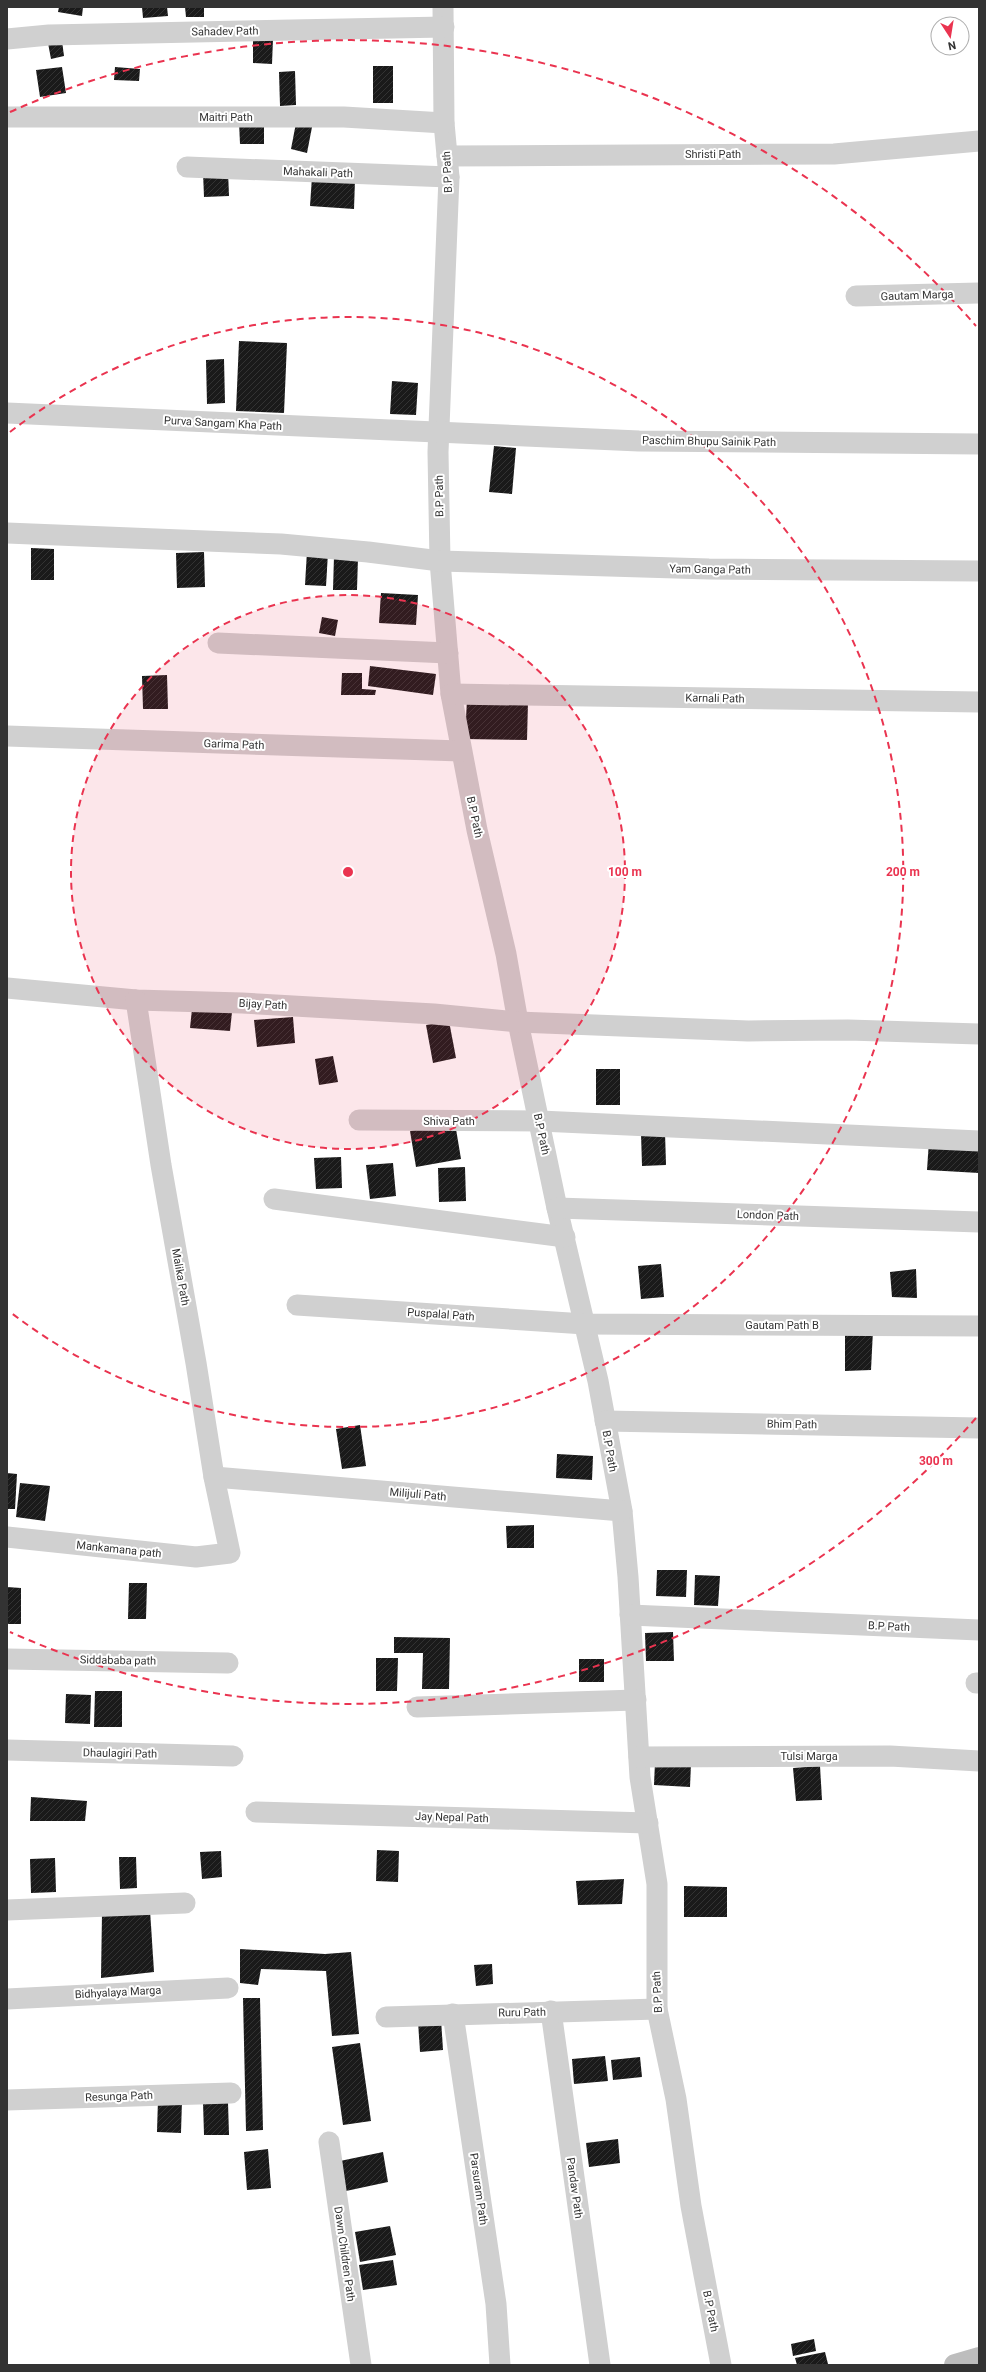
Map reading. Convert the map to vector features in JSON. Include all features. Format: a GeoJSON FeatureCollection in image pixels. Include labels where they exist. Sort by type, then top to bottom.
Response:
{"type":"FeatureCollection","features":[{"type":"Feature","properties":{"kind":"street","name":"Sahadev Path"},"geometry":{"type":"LineString","coordinates":[[7,39],[50,35],[443,17]]}},
{"type":"Feature","properties":{"kind":"street","name":"B.P Path"},"geometry":{"type":"LineString","coordinates":[[443,17],[444,123],[449,177],[439,432],[440,561],[451,694],[461,751],[506,954],[518,1022],[540,1121],[557,1208],[586,1324],[622,1511],[639,1757],[657,1884],[657,2009],[676,2098],[691,2206],[721,2365]]}},
{"type":"Feature","properties":{"kind":"street","name":"Maitri Path"},"geometry":{"type":"LineString","coordinates":[[7,117],[344,117],[444,123]]}},
{"type":"Feature","properties":{"kind":"street","name":"Shristi Path"},"geometry":{"type":"LineString","coordinates":[[447,156],[834,154],[979,141]]}},
{"type":"Feature","properties":{"kind":"street","name":"Mahakali Path"},"geometry":{"type":"LineString","coordinates":[[187,167],[449,177]]}},
{"type":"Feature","properties":{"kind":"street","name":"Gautam Marga"},"geometry":{"type":"LineString","coordinates":[[856,296],[979,293]]}},
{"type":"Feature","properties":{"kind":"street","name":"Purva Sangam Kha Path"},"geometry":{"type":"LineString","coordinates":[[7,413],[439,432]]}},
{"type":"Feature","properties":{"kind":"street","name":"Paschim Bhupu Sainik Path"},"geometry":{"type":"LineString","coordinates":[[439,432],[639,441],[979,444]]}},
{"type":"Feature","properties":{"kind":"street","name":"Yam Ganga Path"},"geometry":{"type":"LineString","coordinates":[[7,533],[281,544],[368,552],[440,561],[710,569],[979,571]]}},
{"type":"Feature","properties":{"kind":"street"},"geometry":{"type":"LineString","coordinates":[[218,643],[448,653]]}},
{"type":"Feature","properties":{"kind":"street","name":"Karnali Path"},"geometry":{"type":"LineString","coordinates":[[451,694],[979,702]]}},
{"type":"Feature","properties":{"kind":"street","name":"Garima Path"},"geometry":{"type":"LineString","coordinates":[[7,736],[461,751]]}},
{"type":"Feature","properties":{"kind":"street","name":"Bijay Path"},"geometry":{"type":"LineString","coordinates":[[7,988],[136,1000],[250,1003],[434,1014],[518,1022],[733,1030],[916,1031],[979,1034]]}},
{"type":"Feature","properties":{"kind":"street","name":"Malika Path"},"geometry":{"type":"LineString","coordinates":[[136,1000],[161,1165],[196,1363],[214,1477],[230,1553]]}},
{"type":"Feature","properties":{"kind":"street","name":"Shiva Path"},"geometry":{"type":"LineString","coordinates":[[359,1120],[540,1121],[979,1141]]}},
{"type":"Feature","properties":{"kind":"street"},"geometry":{"type":"LineString","coordinates":[[274,1199],[564,1237]]}},
{"type":"Feature","properties":{"kind":"street","name":"London Path"},"geometry":{"type":"LineString","coordinates":[[557,1208],[979,1222]]}},
{"type":"Feature","properties":{"kind":"street","name":"Puspalal Path"},"geometry":{"type":"LineString","coordinates":[[297,1305],[586,1324]]}},
{"type":"Feature","properties":{"kind":"street","name":"Gautam Path B"},"geometry":{"type":"LineString","coordinates":[[586,1324],[979,1326]]}},
{"type":"Feature","properties":{"kind":"street","name":"Bhim Path"},"geometry":{"type":"LineString","coordinates":[[605,1421],[979,1428]]}},
{"type":"Feature","properties":{"kind":"street","name":"Milijuli Path"},"geometry":{"type":"LineString","coordinates":[[214,1477],[622,1511]]}},
{"type":"Feature","properties":{"kind":"street","name":"Mankamana path"},"geometry":{"type":"LineString","coordinates":[[7,1537],[196,1557],[230,1553]]}},
{"type":"Feature","properties":{"kind":"street","name":"B.P Path"},"geometry":{"type":"LineString","coordinates":[[630,1615],[979,1630]]}},
{"type":"Feature","properties":{"kind":"street","name":"Siddababa path"},"geometry":{"type":"LineString","coordinates":[[7,1660],[228,1663]]}},
{"type":"Feature","properties":{"kind":"street"},"geometry":{"type":"LineString","coordinates":[[417,1707],[636,1700]]}},
{"type":"Feature","properties":{"kind":"street","name":"Dhaulagiri Path"},"geometry":{"type":"LineString","coordinates":[[7,1750],[233,1756]]}},
{"type":"Feature","properties":{"kind":"street","name":"Tulsi Marga"},"geometry":{"type":"LineString","coordinates":[[639,1757],[890,1756],[979,1761]]}},
{"type":"Feature","properties":{"kind":"street","name":"Jay Nepal Path"},"geometry":{"type":"LineString","coordinates":[[256,1812],[648,1823]]}},
{"type":"Feature","properties":{"kind":"street"},"geometry":{"type":"LineString","coordinates":[[7,1910],[185,1903]]}},
{"type":"Feature","properties":{"kind":"street","name":"Bidhyalaya Marga"},"geometry":{"type":"LineString","coordinates":[[7,1998],[228,1988]]}},
{"type":"Feature","properties":{"kind":"street","name":"Ruru Path"},"geometry":{"type":"LineString","coordinates":[[386,2017],[657,2009]]}},
{"type":"Feature","properties":{"kind":"street","name":"Pandav Path"},"geometry":{"type":"LineString","coordinates":[[551,2011],[600,2365]]}},
{"type":"Feature","properties":{"kind":"street","name":"Parsuram Path"},"geometry":{"type":"LineString","coordinates":[[453,2014],[496,2304],[500,2365]]}},
{"type":"Feature","properties":{"kind":"street","name":"Resunga Path"},"geometry":{"type":"LineString","coordinates":[[7,2100],[231,2093]]}},
{"type":"Feature","properties":{"kind":"street","name":"Dawn Children Path"},"geometry":{"type":"LineString","coordinates":[[329,2142],[361,2365]]}},
{"type":"Feature","properties":{"kind":"street"},"geometry":{"type":"LineString","coordinates":[[956,2365],[979,2358]]}},
{"type":"Feature","properties":{"kind":"building"},"geometry":{"type":"Polygon","coordinates":[[[59,7],[83,7],[82,16],[58,12],[59,7]]]}},
{"type":"Feature","properties":{"kind":"building"},"geometry":{"type":"Polygon","coordinates":[[[142,7],[167,7],[168,16],[143,18],[142,7]]]}},
{"type":"Feature","properties":{"kind":"building"},"geometry":{"type":"Polygon","coordinates":[[[185,7],[204,7],[204,17],[186,17],[185,7]]]}},
{"type":"Feature","properties":{"kind":"building"},"geometry":{"type":"Polygon","coordinates":[[[253,39],[273,39],[272,64],[253,63],[253,39]]]}},
{"type":"Feature","properties":{"kind":"building"},"geometry":{"type":"Polygon","coordinates":[[[62,41],[64,56],[51,59],[48,43],[62,41]]]}},
{"type":"Feature","properties":{"kind":"building"},"geometry":{"type":"Polygon","coordinates":[[[373,66],[393,66],[393,103],[373,103],[373,66]]]}},
{"type":"Feature","properties":{"kind":"building"},"geometry":{"type":"Polygon","coordinates":[[[62,67],[66,93],[40,97],[36,70],[62,67]]]}},
{"type":"Feature","properties":{"kind":"building"},"geometry":{"type":"Polygon","coordinates":[[[115,67],[140,69],[139,81],[114,80],[115,67]]]}},
{"type":"Feature","properties":{"kind":"building"},"geometry":{"type":"Polygon","coordinates":[[[295,71],[296,105],[280,106],[279,72],[295,71]]]}},
{"type":"Feature","properties":{"kind":"building"},"geometry":{"type":"Polygon","coordinates":[[[239,122],[264,122],[264,144],[240,144],[239,122]]]}},
{"type":"Feature","properties":{"kind":"building"},"geometry":{"type":"Polygon","coordinates":[[[296,123],[312,127],[307,153],[291,149],[296,123]]]}},
{"type":"Feature","properties":{"kind":"building"},"geometry":{"type":"Polygon","coordinates":[[[228,171],[229,196],[204,197],[203,172],[228,171]]]}},
{"type":"Feature","properties":{"kind":"building"},"geometry":{"type":"Polygon","coordinates":[[[312,177],[355,180],[354,209],[310,206],[312,177]]]}},
{"type":"Feature","properties":{"kind":"building"},"geometry":{"type":"Polygon","coordinates":[[[239,341],[287,343],[284,413],[236,411],[239,341]]]}},
{"type":"Feature","properties":{"kind":"building"},"geometry":{"type":"Polygon","coordinates":[[[224,359],[225,403],[207,404],[206,360],[224,359]]]}},
{"type":"Feature","properties":{"kind":"building"},"geometry":{"type":"Polygon","coordinates":[[[392,381],[418,383],[416,415],[390,414],[392,381]]]}},
{"type":"Feature","properties":{"kind":"building"},"geometry":{"type":"Polygon","coordinates":[[[494,446],[516,448],[512,494],[489,492],[494,446]]]}},
{"type":"Feature","properties":{"kind":"building"},"geometry":{"type":"Polygon","coordinates":[[[31,548],[54,549],[54,580],[31,580],[31,548]]]}},
{"type":"Feature","properties":{"kind":"building"},"geometry":{"type":"Polygon","coordinates":[[[307,551],[328,553],[326,586],[305,585],[307,551]]]}},
{"type":"Feature","properties":{"kind":"building"},"geometry":{"type":"Polygon","coordinates":[[[204,552],[205,587],[177,588],[176,553],[204,552]]]}},
{"type":"Feature","properties":{"kind":"building"},"geometry":{"type":"Polygon","coordinates":[[[334,556],[358,557],[357,590],[333,590],[334,556]]]}},
{"type":"Feature","properties":{"kind":"building"},"geometry":{"type":"Polygon","coordinates":[[[381,593],[418,595],[416,625],[379,623],[381,593]]]}},
{"type":"Feature","properties":{"kind":"building"},"geometry":{"type":"Polygon","coordinates":[[[322,617],[338,620],[335,636],[319,633],[322,617]]]}},
{"type":"Feature","properties":{"kind":"building"},"geometry":{"type":"Polygon","coordinates":[[[370,666],[436,674],[433,695],[368,686],[370,666]]]}},
{"type":"Feature","properties":{"kind":"building"},"geometry":{"type":"Polygon","coordinates":[[[342,673],[362,673],[362,689],[376,690],[375,695],[341,695],[342,673]]]}},
{"type":"Feature","properties":{"kind":"building"},"geometry":{"type":"Polygon","coordinates":[[[167,675],[168,709],[143,709],[142,676],[167,675]]]}},
{"type":"Feature","properties":{"kind":"building"},"geometry":{"type":"Polygon","coordinates":[[[467,699],[528,702],[527,740],[465,739],[467,699]]]}},
{"type":"Feature","properties":{"kind":"building"},"geometry":{"type":"Polygon","coordinates":[[[192,1009],[232,1012],[230,1031],[190,1028],[192,1009]]]}},
{"type":"Feature","properties":{"kind":"building"},"geometry":{"type":"Polygon","coordinates":[[[293,1017],[295,1043],[257,1047],[254,1020],[293,1017]]]}},
{"type":"Feature","properties":{"kind":"building"},"geometry":{"type":"Polygon","coordinates":[[[449,1021],[456,1058],[433,1063],[426,1025],[449,1021]]]}},
{"type":"Feature","properties":{"kind":"building"},"geometry":{"type":"Polygon","coordinates":[[[333,1056],[338,1082],[319,1085],[315,1059],[333,1056]]]}},
{"type":"Feature","properties":{"kind":"building"},"geometry":{"type":"Polygon","coordinates":[[[596,1069],[620,1069],[620,1105],[596,1105],[596,1069]]]}},
{"type":"Feature","properties":{"kind":"building"},"geometry":{"type":"Polygon","coordinates":[[[455,1123],[461,1159],[416,1167],[410,1131],[455,1123]]]}},
{"type":"Feature","properties":{"kind":"building"},"geometry":{"type":"Polygon","coordinates":[[[665,1133],[666,1165],[642,1166],[641,1134],[665,1133]]]}},
{"type":"Feature","properties":{"kind":"building"},"geometry":{"type":"Polygon","coordinates":[[[929,1141],[979,1144],[979,1173],[927,1170],[929,1141]]]}},
{"type":"Feature","properties":{"kind":"building"},"geometry":{"type":"Polygon","coordinates":[[[341,1157],[342,1188],[316,1189],[314,1158],[341,1157]]]}},
{"type":"Feature","properties":{"kind":"building"},"geometry":{"type":"Polygon","coordinates":[[[393,1163],[396,1196],[370,1199],[366,1165],[393,1163]]]}},
{"type":"Feature","properties":{"kind":"building"},"geometry":{"type":"Polygon","coordinates":[[[465,1167],[466,1201],[439,1202],[438,1168],[465,1167]]]}},
{"type":"Feature","properties":{"kind":"building"},"geometry":{"type":"Polygon","coordinates":[[[661,1264],[664,1297],[641,1299],[638,1266],[661,1264]]]}},
{"type":"Feature","properties":{"kind":"building"},"geometry":{"type":"Polygon","coordinates":[[[916,1269],[917,1298],[892,1297],[890,1272],[916,1269]]]}},
{"type":"Feature","properties":{"kind":"building"},"geometry":{"type":"Polygon","coordinates":[[[845,1330],[873,1330],[871,1370],[845,1371],[845,1330]]]}},
{"type":"Feature","properties":{"kind":"building"},"geometry":{"type":"Polygon","coordinates":[[[360,1425],[366,1466],[342,1469],[336,1429],[360,1425]]]}},
{"type":"Feature","properties":{"kind":"building"},"geometry":{"type":"Polygon","coordinates":[[[557,1454],[593,1456],[592,1480],[556,1478],[557,1454]]]}},
{"type":"Feature","properties":{"kind":"building"},"geometry":{"type":"Polygon","coordinates":[[[7,1473],[17,1474],[15,1509],[7,1509],[7,1473]]]}},
{"type":"Feature","properties":{"kind":"building"},"geometry":{"type":"Polygon","coordinates":[[[20,1483],[50,1486],[45,1521],[16,1517],[20,1483]]]}},
{"type":"Feature","properties":{"kind":"building"},"geometry":{"type":"Polygon","coordinates":[[[534,1525],[534,1548],[507,1548],[506,1526],[534,1525]]]}},
{"type":"Feature","properties":{"kind":"building"},"geometry":{"type":"Polygon","coordinates":[[[657,1570],[687,1570],[686,1597],[656,1596],[657,1570]]]}},
{"type":"Feature","properties":{"kind":"building"},"geometry":{"type":"Polygon","coordinates":[[[695,1575],[720,1576],[718,1606],[694,1605],[695,1575]]]}},
{"type":"Feature","properties":{"kind":"building"},"geometry":{"type":"Polygon","coordinates":[[[129,1583],[147,1583],[146,1619],[128,1619],[129,1583]]]}},
{"type":"Feature","properties":{"kind":"building"},"geometry":{"type":"Polygon","coordinates":[[[7,1587],[21,1588],[21,1624],[7,1624],[7,1587]]]}},
{"type":"Feature","properties":{"kind":"building"},"geometry":{"type":"Polygon","coordinates":[[[673,1632],[674,1661],[646,1661],[645,1633],[673,1632]]]}},
{"type":"Feature","properties":{"kind":"building"},"geometry":{"type":"Polygon","coordinates":[[[394,1637],[450,1638],[449,1689],[422,1689],[423,1653],[394,1653],[394,1637]]]}},
{"type":"Feature","properties":{"kind":"building"},"geometry":{"type":"Polygon","coordinates":[[[376,1658],[398,1658],[397,1691],[376,1691],[376,1658]]]}},
{"type":"Feature","properties":{"kind":"building"},"geometry":{"type":"Polygon","coordinates":[[[579,1659],[604,1659],[604,1682],[579,1682],[579,1659]]]}},
{"type":"Feature","properties":{"kind":"building"},"geometry":{"type":"Polygon","coordinates":[[[95,1691],[122,1691],[122,1727],[94,1727],[95,1691]]]}},
{"type":"Feature","properties":{"kind":"building"},"geometry":{"type":"Polygon","coordinates":[[[66,1694],[91,1695],[90,1724],[65,1723],[66,1694]]]}},
{"type":"Feature","properties":{"kind":"building"},"geometry":{"type":"Polygon","coordinates":[[[655,1762],[691,1764],[690,1787],[654,1785],[655,1762]]]}},
{"type":"Feature","properties":{"kind":"building"},"geometry":{"type":"Polygon","coordinates":[[[820,1766],[822,1800],[796,1801],[793,1768],[820,1766]]]}},
{"type":"Feature","properties":{"kind":"building"},"geometry":{"type":"Polygon","coordinates":[[[31,1797],[87,1801],[85,1821],[30,1821],[31,1797]]]}},
{"type":"Feature","properties":{"kind":"building"},"geometry":{"type":"Polygon","coordinates":[[[377,1850],[399,1851],[398,1882],[376,1881],[377,1850]]]}},
{"type":"Feature","properties":{"kind":"building"},"geometry":{"type":"Polygon","coordinates":[[[221,1851],[222,1877],[202,1879],[200,1852],[221,1851]]]}},
{"type":"Feature","properties":{"kind":"building"},"geometry":{"type":"Polygon","coordinates":[[[119,1857],[136,1857],[137,1888],[120,1889],[119,1857]]]}},
{"type":"Feature","properties":{"kind":"building"},"geometry":{"type":"Polygon","coordinates":[[[55,1858],[56,1892],[31,1893],[30,1859],[55,1858]]]}},
{"type":"Feature","properties":{"kind":"building"},"geometry":{"type":"Polygon","coordinates":[[[624,1879],[622,1904],[578,1905],[576,1881],[624,1879]]]}},
{"type":"Feature","properties":{"kind":"building"},"geometry":{"type":"Polygon","coordinates":[[[684,1886],[727,1887],[727,1917],[684,1917],[684,1886]]]}},
{"type":"Feature","properties":{"kind":"building"},"geometry":{"type":"Polygon","coordinates":[[[150,1910],[154,1972],[101,1978],[102,1913],[150,1910]]]}},
{"type":"Feature","properties":{"kind":"building"},"geometry":{"type":"Polygon","coordinates":[[[240,1949],[325,1954],[351,1952],[359,2034],[332,2036],[326,1971],[261,1969],[258,1985],[240,1983],[240,1949]]]}},
{"type":"Feature","properties":{"kind":"building"},"geometry":{"type":"Polygon","coordinates":[[[492,1964],[493,1984],[476,1986],[474,1965],[492,1964]]]}},
{"type":"Feature","properties":{"kind":"building"},"geometry":{"type":"Polygon","coordinates":[[[243,1998],[260,1998],[263,2130],[246,2131],[243,1998]]]}},
{"type":"Feature","properties":{"kind":"building"},"geometry":{"type":"Polygon","coordinates":[[[441,2019],[443,2050],[420,2052],[418,2021],[441,2019]]]}},
{"type":"Feature","properties":{"kind":"building"},"geometry":{"type":"Polygon","coordinates":[[[360,2043],[371,2121],[343,2125],[332,2047],[360,2043]]]}},
{"type":"Feature","properties":{"kind":"building"},"geometry":{"type":"Polygon","coordinates":[[[605,2056],[608,2081],[574,2084],[572,2059],[605,2056]]]}},
{"type":"Feature","properties":{"kind":"building"},"geometry":{"type":"Polygon","coordinates":[[[640,2057],[642,2077],[613,2080],[611,2060],[640,2057]]]}},
{"type":"Feature","properties":{"kind":"building"},"geometry":{"type":"Polygon","coordinates":[[[158,2099],[182,2100],[181,2133],[157,2132],[158,2099]]]}},
{"type":"Feature","properties":{"kind":"building"},"geometry":{"type":"Polygon","coordinates":[[[203,2103],[228,2103],[229,2135],[204,2135],[203,2103]]]}},
{"type":"Feature","properties":{"kind":"building"},"geometry":{"type":"Polygon","coordinates":[[[618,2139],[620,2163],[589,2167],[586,2143],[618,2139]]]}},
{"type":"Feature","properties":{"kind":"building"},"geometry":{"type":"Polygon","coordinates":[[[268,2149],[271,2188],[247,2190],[244,2152],[268,2149]]]}},
{"type":"Feature","properties":{"kind":"building"},"geometry":{"type":"Polygon","coordinates":[[[383,2152],[388,2182],[346,2191],[340,2161],[383,2152]]]}},
{"type":"Feature","properties":{"kind":"building"},"geometry":{"type":"Polygon","coordinates":[[[390,2226],[396,2255],[360,2262],[355,2232],[390,2226]]]}},
{"type":"Feature","properties":{"kind":"building"},"geometry":{"type":"Polygon","coordinates":[[[393,2260],[397,2285],[363,2290],[359,2265],[393,2260]]]}},
{"type":"Feature","properties":{"kind":"building"},"geometry":{"type":"Polygon","coordinates":[[[814,2339],[816,2351],[793,2356],[791,2344],[814,2339]]]}},
{"type":"Feature","properties":{"kind":"building"},"geometry":{"type":"Polygon","coordinates":[[[825,2352],[828,2364],[797,2365],[795,2358],[825,2352]]]}}]}
